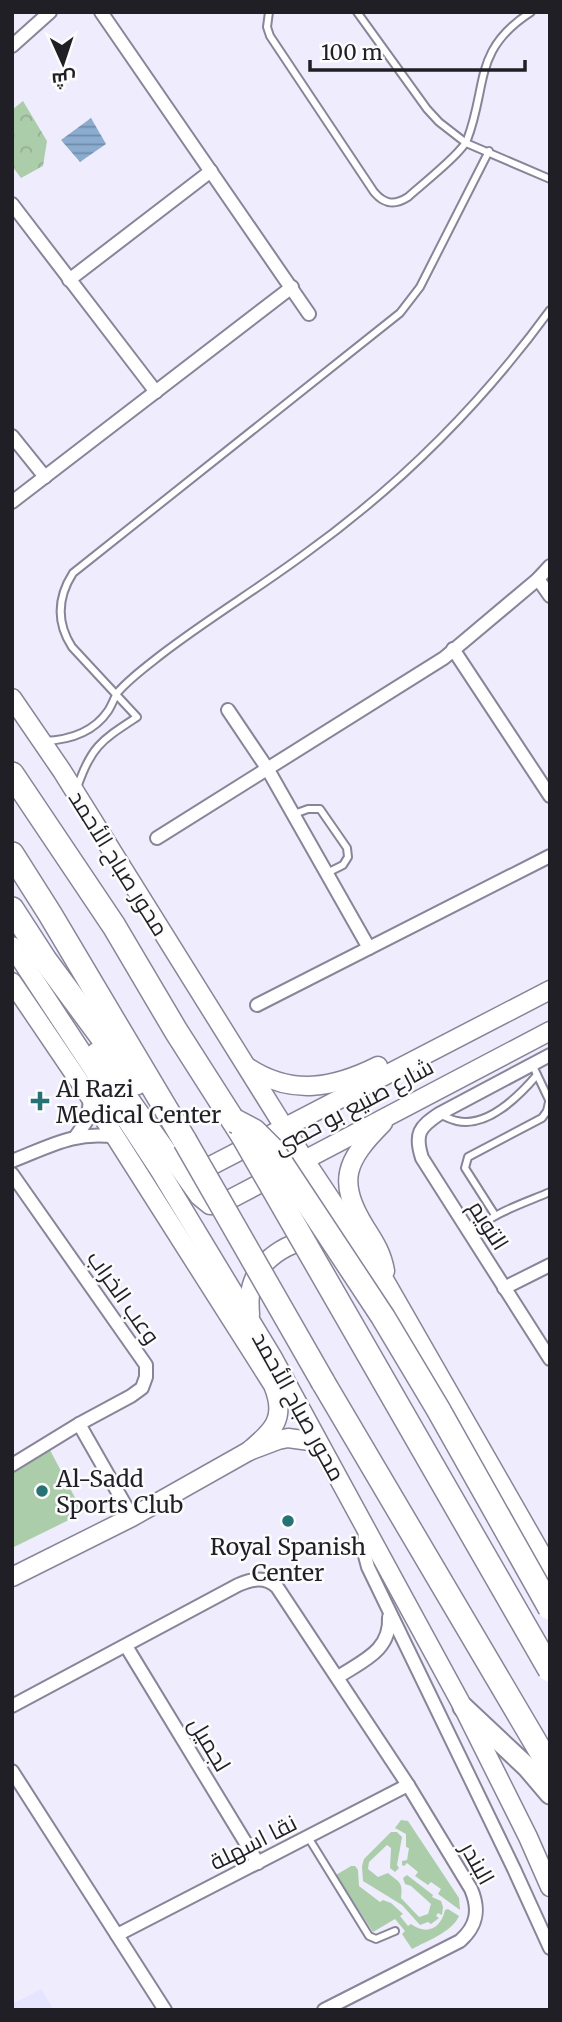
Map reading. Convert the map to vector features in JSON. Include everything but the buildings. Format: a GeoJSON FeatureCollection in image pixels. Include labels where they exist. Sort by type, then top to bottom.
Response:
{"type":"FeatureCollection","features":[{"type":"Feature","properties":{"kind":"highway","name":"محور صباح الأحمد"},"geometry":{"type":"LineString","coordinates":[[12,774],[114,926],[176,1031],[235,1121],[550,1670]]}},
{"type":"Feature","properties":{"kind":"highway","name":"محور صباح الأحمد"},"geometry":{"type":"LineString","coordinates":[[12,854],[163,1104],[550,1767]]}},
{"type":"Feature","properties":{"kind":"highway"},"geometry":{"type":"LineString","coordinates":[[12,909],[45,960],[115,1056],[142,1090],[163,1104]]}},
{"type":"Feature","properties":{"kind":"highway"},"geometry":{"type":"LineString","coordinates":[[235,1121],[254,1131],[272,1149],[383,1317],[550,1608]]}},
{"type":"Feature","properties":{"kind":"main road"},"geometry":{"type":"LineString","coordinates":[[463,1707],[527,1767],[550,1794]]}},
{"type":"Feature","properties":{"kind":"street"},"geometry":{"type":"LineString","coordinates":[[12,46],[50,12]]}},
{"type":"Feature","properties":{"kind":"street"},"geometry":{"type":"LineString","coordinates":[[100,12],[309,314]]}},
{"type":"Feature","properties":{"kind":"street"},"geometry":{"type":"LineString","coordinates":[[69,280],[211,171]]}},
{"type":"Feature","properties":{"kind":"street"},"geometry":{"type":"LineString","coordinates":[[13,206],[156,392]]}},
{"type":"Feature","properties":{"kind":"street"},"geometry":{"type":"LineString","coordinates":[[12,502],[292,287]]}},
{"type":"Feature","properties":{"kind":"street"},"geometry":{"type":"LineString","coordinates":[[12,436],[45,477]]}},
{"type":"Feature","properties":{"kind":"street"},"geometry":{"type":"LineString","coordinates":[[157,838],[361,711],[453,649],[550,566]]}},
{"type":"Feature","properties":{"kind":"street"},"geometry":{"type":"LineString","coordinates":[[538,579],[550,596]]}},
{"type":"Feature","properties":{"kind":"street"},"geometry":{"type":"LineString","coordinates":[[453,649],[550,796]]}},
{"type":"Feature","properties":{"kind":"street","name":"محور صباح الأحمد"},"geometry":{"type":"LineString","coordinates":[[12,698],[385,1281],[550,1569]]}},
{"type":"Feature","properties":{"kind":"street"},"geometry":{"type":"LineString","coordinates":[[228,710],[267,768],[369,948]]}},
{"type":"Feature","properties":{"kind":"street"},"geometry":{"type":"LineString","coordinates":[[257,1005],[550,856]]}},
{"type":"Feature","properties":{"kind":"street","name":"محور صباح الأحمد"},"geometry":{"type":"LineString","coordinates":[[13,947],[174,1195],[250,1318],[463,1707],[550,1887]]}},
{"type":"Feature","properties":{"kind":"street","name":"شارع صنيع بو حصى"},"geometry":{"type":"LineString","coordinates":[[13,947],[49,984],[187,1179],[210,1205],[219,1205],[550,1031]]}},
{"type":"Feature","properties":{"kind":"street","name":"محور صباح الأحمد"},"geometry":{"type":"LineString","coordinates":[[12,982],[17,996],[90,1097],[263,1367],[278,1398],[279,1413],[273,1428],[249,1451]]}},
{"type":"Feature","properties":{"kind":"street","name":"شارع صنيع بو حصى"},"geometry":{"type":"LineString","coordinates":[[174,1195],[179,1185],[187,1179],[550,990]]}},
{"type":"Feature","properties":{"kind":"street"},"geometry":{"type":"LineString","coordinates":[[246,1065],[278,1084],[292,1086],[342,1082],[473,1020],[499,1015]]}},
{"type":"Feature","properties":{"kind":"street","name":"شارع صنيع بو حصى"},"geometry":{"type":"LineString","coordinates":[[439,1114],[534,1070],[550,1055]]}},
{"type":"Feature","properties":{"kind":"street"},"geometry":{"type":"LineString","coordinates":[[76,1136],[88,1119],[90,1097]]}},
{"type":"Feature","properties":{"kind":"street"},"geometry":{"type":"LineString","coordinates":[[385,1281],[379,1249],[354,1209],[347,1182],[349,1171],[359,1151],[395,1111]]}},
{"type":"Feature","properties":{"kind":"street","name":"التويم"},"geometry":{"type":"LineString","coordinates":[[439,1114],[422,1128],[418,1138],[422,1158],[550,1359]]}},
{"type":"Feature","properties":{"kind":"street"},"geometry":{"type":"LineString","coordinates":[[12,1161],[76,1136],[95,1134],[116,1137]]}},
{"type":"Feature","properties":{"kind":"street","name":"وعب الخراب"},"geometry":{"type":"LineString","coordinates":[[12,1174],[146,1365],[142,1388],[12,1465]]}},
{"type":"Feature","properties":{"kind":"street"},"geometry":{"type":"LineString","coordinates":[[250,1318],[249,1294],[256,1275],[269,1259],[286,1247],[324,1240],[335,1244],[360,1266],[385,1281]]}},
{"type":"Feature","properties":{"kind":"street"},"geometry":{"type":"LineString","coordinates":[[504,1288],[550,1265]]}},
{"type":"Feature","properties":{"kind":"street"},"geometry":{"type":"LineString","coordinates":[[79,1424],[132,1517]]}},
{"type":"Feature","properties":{"kind":"street"},"geometry":{"type":"LineString","coordinates":[[12,1577],[132,1517],[249,1451],[288,1438],[310,1441],[321,1447]]}},
{"type":"Feature","properties":{"kind":"street"},"geometry":{"type":"LineString","coordinates":[[365,1525],[364,1552],[368,1567],[550,1948]]}},
{"type":"Feature","properties":{"kind":"street","name":"البندر"},"geometry":{"type":"LineString","coordinates":[[12,1706],[238,1585],[259,1579],[270,1581],[284,1596],[408,1785],[471,1889],[476,1907],[475,1925],[460,1941],[324,2010]]}},
{"type":"Feature","properties":{"kind":"street"},"geometry":{"type":"LineString","coordinates":[[338,1677],[383,1645],[389,1634],[389,1613]]}},
{"type":"Feature","properties":{"kind":"street","name":"لجميل"},"geometry":{"type":"LineString","coordinates":[[126,1646],[258,1863]]}},
{"type":"Feature","properties":{"kind":"street"},"geometry":{"type":"LineString","coordinates":[[12,1771],[165,2010]]}},
{"type":"Feature","properties":{"kind":"street","name":"نقا اسهلة"},"geometry":{"type":"LineString","coordinates":[[117,1935],[408,1785]]}},
{"type":"Feature","properties":{"kind":"lane"},"geometry":{"type":"LineString","coordinates":[[269,12],[267,27],[270,36],[380,200],[390,204],[400,203],[408,197],[466,143],[486,63],[510,28],[531,12]]}},
{"type":"Feature","properties":{"kind":"lane"},"geometry":{"type":"LineString","coordinates":[[357,12],[427,109],[466,143],[550,179]]}},
{"type":"Feature","properties":{"kind":"lane"},"geometry":{"type":"LineString","coordinates":[[75,793],[84,766],[93,751],[106,738],[137,717],[65,636],[59,610],[61,597],[73,573],[401,313],[419,287],[489,151]]}},
{"type":"Feature","properties":{"kind":"lane"},"geometry":{"type":"LineString","coordinates":[[42,741],[62,741],[94,728],[110,709],[117,694],[201,624],[306,554],[378,496],[474,404],[550,310]]}},
{"type":"Feature","properties":{"kind":"lane"},"geometry":{"type":"LineString","coordinates":[[294,814],[308,809],[320,809],[346,848],[348,857],[343,865],[327,873]]}},
{"type":"Feature","properties":{"kind":"lane"},"geometry":{"type":"LineString","coordinates":[[495,1215],[465,1168],[465,1161],[542,1118],[549,1102],[534,1070]]}},
{"type":"Feature","properties":{"kind":"lane"},"geometry":{"type":"LineString","coordinates":[[439,1114],[457,1121],[469,1122],[483,1118],[515,1100],[534,1070]]}},
{"type":"Feature","properties":{"kind":"lane"},"geometry":{"type":"LineString","coordinates":[[470,1234],[495,1215],[550,1192]]}},
{"type":"Feature","properties":{"kind":"lane"},"geometry":{"type":"LineString","coordinates":[[308,1837],[369,1936],[376,1940],[396,1931]]}},
{"type":"Feature","properties":{"kind":"shaded area"},"geometry":{"type":"Polygon","coordinates":[[[41,1989],[54,2010],[12,2010],[12,2004],[41,1989]]]}},
{"type":"Feature","properties":{"kind":"green space"},"geometry":{"type":"Polygon","coordinates":[[[23,101],[47,141],[43,166],[21,178],[12,166],[12,110],[23,101]]]}},
{"type":"Feature","properties":{"kind":"green space","name":"Al-Sadd Sports Club"},"geometry":{"type":"Polygon","coordinates":[[[50,1450],[83,1513],[12,1548],[12,1470],[50,1450]]]}},
{"type":"Feature","properties":{"kind":"green space"},"geometry":{"type":"Polygon","coordinates":[[[401,1820],[408,1821],[459,1898],[460,1910],[438,1894],[441,1889],[431,1882],[428,1885],[415,1876],[418,1872],[407,1863],[402,1865],[402,1861],[407,1860],[409,1848],[406,1847],[406,1834],[395,1828],[401,1820]]]}},
{"type":"Feature","properties":{"kind":"green space"},"geometry":{"type":"Polygon","coordinates":[[[391,1832],[397,1832],[402,1837],[397,1865],[399,1868],[395,1872],[390,1868],[391,1848],[387,1845],[369,1862],[368,1869],[378,1877],[388,1873],[398,1881],[402,1889],[401,1898],[419,1917],[428,1914],[431,1904],[405,1884],[403,1878],[407,1875],[433,1895],[432,1897],[441,1901],[442,1915],[438,1913],[436,1916],[439,1918],[431,1924],[428,1922],[420,1925],[402,1905],[363,1881],[364,1859],[391,1832]]]}},
{"type":"Feature","properties":{"kind":"green space"},"geometry":{"type":"Polygon","coordinates":[[[351,1866],[358,1870],[359,1886],[380,1902],[383,1900],[391,1903],[403,1914],[400,1916],[408,1926],[411,1924],[428,1930],[437,1926],[448,1909],[459,1916],[451,1927],[412,1949],[402,1934],[405,1931],[395,1919],[373,1932],[336,1875],[351,1866]]]}},
{"type":"Feature","properties":{"kind":"water"},"geometry":{"type":"Polygon","coordinates":[[[91,118],[106,144],[80,162],[61,140],[91,118]]]}},
{"type":"Feature","properties":{"kind":"place","name":"Al Razi Medical Center"},"geometry":{"type":"Point","coordinates":[40,1101]}},
{"type":"Feature","properties":{"kind":"place","name":"Al-Sadd Sports Club"},"geometry":{"type":"Point","coordinates":[42,1491]}},
{"type":"Feature","properties":{"kind":"place","name":"Royal Spanish Center"},"geometry":{"type":"Point","coordinates":[288,1521]}}]}
